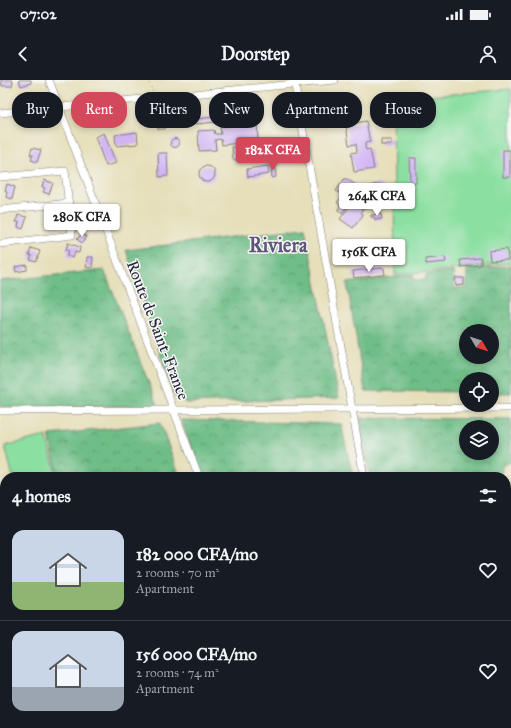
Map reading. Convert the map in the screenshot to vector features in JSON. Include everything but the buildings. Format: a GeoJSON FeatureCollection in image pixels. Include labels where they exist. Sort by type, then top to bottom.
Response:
{"type":"FeatureCollection","features":[{"type":"Feature","properties":{"kind":"street","name":"Route de Saint-France"},"geometry":{"type":"LineString","coordinates":[[49,80],[53,92]]}},
{"type":"Feature","properties":{"kind":"street"},"geometry":{"type":"LineString","coordinates":[[201,93],[294,82],[335,80]]}},
{"type":"Feature","properties":{"kind":"street"},"geometry":{"type":"LineString","coordinates":[[294,82],[363,472]]}},
{"type":"Feature","properties":{"kind":"street"},"geometry":{"type":"LineString","coordinates":[[63,107],[135,100]]}},
{"type":"Feature","properties":{"kind":"street"},"geometry":{"type":"LineString","coordinates":[[0,113],[12,112]]}},
{"type":"Feature","properties":{"kind":"street","name":"Route de Saint-France"},"geometry":{"type":"LineString","coordinates":[[63,120],[172,410],[197,472]]}},
{"type":"Feature","properties":{"kind":"street"},"geometry":{"type":"LineString","coordinates":[[0,177],[64,170],[72,235],[0,244]]}},
{"type":"Feature","properties":{"kind":"street"},"geometry":{"type":"LineString","coordinates":[[0,210],[69,203]]}},
{"type":"Feature","properties":{"kind":"street"},"geometry":{"type":"LineString","coordinates":[[0,411],[511,408]]}},
{"type":"Feature","properties":{"kind":"path"},"geometry":{"type":"LineString","coordinates":[[147,80],[154,92]]}},
{"type":"Feature","properties":{"kind":"green space"},"geometry":{"type":"Polygon","coordinates":[[[511,89],[511,263],[395,275],[393,128],[436,128],[436,95],[511,89]]]}},
{"type":"Feature","properties":{"kind":"green space"},"geometry":{"type":"Polygon","coordinates":[[[305,228],[339,398],[186,403],[174,396],[126,250],[305,228]]]}},
{"type":"Feature","properties":{"kind":"green space"},"geometry":{"type":"Polygon","coordinates":[[[511,266],[511,393],[499,393],[499,372],[459,372],[459,392],[365,391],[347,283],[413,275],[415,280],[426,279],[426,274],[453,271],[454,288],[467,287],[467,269],[511,266]]]}},
{"type":"Feature","properties":{"kind":"green space"},"geometry":{"type":"Polygon","coordinates":[[[104,270],[158,406],[0,407],[0,281],[104,270]]]}},
{"type":"Feature","properties":{"kind":"green space"},"geometry":{"type":"Polygon","coordinates":[[[360,418],[511,419],[511,462],[502,466],[501,472],[369,472],[360,418]]]}},
{"type":"Feature","properties":{"kind":"green space"},"geometry":{"type":"Polygon","coordinates":[[[181,420],[341,424],[352,472],[200,472],[181,420]]]}},
{"type":"Feature","properties":{"kind":"green space"},"geometry":{"type":"Polygon","coordinates":[[[160,423],[178,472],[57,472],[49,435],[160,423]]]}},
{"type":"Feature","properties":{"kind":"green space"},"geometry":{"type":"Polygon","coordinates":[[[46,436],[56,472],[12,472],[5,446],[46,436]]]}},
{"type":"Feature","properties":{"kind":"district","name":"Riviera"},"geometry":{"type":"Point","coordinates":[278,245]}}]}
